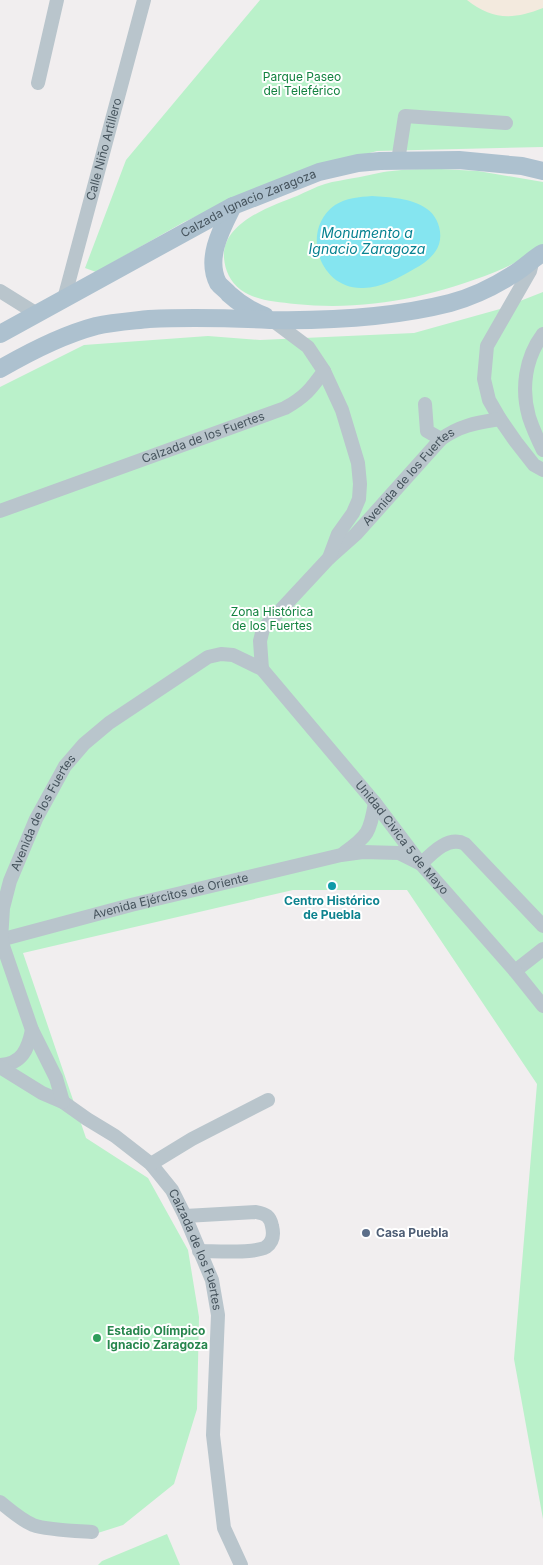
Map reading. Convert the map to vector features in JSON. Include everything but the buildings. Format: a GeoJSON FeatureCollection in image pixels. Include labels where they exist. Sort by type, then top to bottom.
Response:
{"type":"FeatureCollection","features":[{"type":"Feature","properties":{"kind":"main road","name":"Calzada Ignacio Zaragoza"},"geometry":{"type":"LineString","coordinates":[[0,334],[233,206],[319,172],[358,163],[398,160],[458,160],[522,166],[543,172]]}},
{"type":"Feature","properties":{"kind":"main road","name":"Calzada Ignacio Zaragoza"},"geometry":{"type":"LineString","coordinates":[[522,166],[543,164]]}},
{"type":"Feature","properties":{"kind":"main road"},"geometry":{"type":"LineString","coordinates":[[233,206],[221,230],[214,252],[213,268],[219,284],[236,300],[252,311],[272,320]]}},
{"type":"Feature","properties":{"kind":"main road"},"geometry":{"type":"LineString","coordinates":[[0,369],[33,350],[70,334],[98,326],[164,318],[320,320],[392,315],[452,302],[482,292],[533,265]]}},
{"type":"Feature","properties":{"kind":"street"},"geometry":{"type":"LineString","coordinates":[[38,83],[57,0]]}},
{"type":"Feature","properties":{"kind":"street","name":"Calle Niño Artillero"},"geometry":{"type":"LineString","coordinates":[[64,299],[144,0]]}},
{"type":"Feature","properties":{"kind":"street"},"geometry":{"type":"LineString","coordinates":[[398,160],[405,116],[506,123]]}},
{"type":"Feature","properties":{"kind":"street"},"geometry":{"type":"LineString","coordinates":[[533,265],[487,346],[484,379],[489,400],[500,419],[534,465],[543,470]]}},
{"type":"Feature","properties":{"kind":"street"},"geometry":{"type":"LineString","coordinates":[[0,291],[37,314]]}},
{"type":"Feature","properties":{"kind":"street"},"geometry":{"type":"LineString","coordinates":[[272,320],[308,347],[324,371]]}},
{"type":"Feature","properties":{"kind":"street"},"geometry":{"type":"LineString","coordinates":[[543,334],[530,358],[525,387],[530,418],[543,450]]}},
{"type":"Feature","properties":{"kind":"street","name":"Avenida de los Fuertes"},"geometry":{"type":"LineString","coordinates":[[324,371],[342,410],[358,463],[360,484],[357,506],[338,534],[330,558]]}},
{"type":"Feature","properties":{"kind":"street","name":"Calzada de los Fuertes"},"geometry":{"type":"LineString","coordinates":[[0,511],[284,408],[301,399],[313,388],[324,371]]}},
{"type":"Feature","properties":{"kind":"street"},"geometry":{"type":"LineString","coordinates":[[425,404],[427,431],[441,439]]}},
{"type":"Feature","properties":{"kind":"street","name":"Avenida de los Fuertes"},"geometry":{"type":"LineString","coordinates":[[262,669],[260,641],[263,629],[330,558],[356,534],[441,439],[454,430],[468,424],[500,419]]}},
{"type":"Feature","properties":{"kind":"street","name":"Unidad Civica 5 de Mayo"},"geometry":{"type":"LineString","coordinates":[[208,657],[221,654],[233,655],[262,669],[375,803],[421,864],[516,971],[543,1006]]}},
{"type":"Feature","properties":{"kind":"street","name":"Avenida de los Fuertes"},"geometry":{"type":"LineString","coordinates":[[32,1030],[0,940],[3,908],[10,881],[36,819],[64,766],[84,744],[109,723],[208,657]]}},
{"type":"Feature","properties":{"kind":"street","name":"Avenida Ejércitos de Oriente"},"geometry":{"type":"LineString","coordinates":[[341,855],[360,842],[367,833],[371,825],[375,803]]}},
{"type":"Feature","properties":{"kind":"street"},"geometry":{"type":"LineString","coordinates":[[421,864],[434,850],[455,841],[460,841],[543,926]]}},
{"type":"Feature","properties":{"kind":"street","name":"Avenida Ejércitos de Oriente"},"geometry":{"type":"LineString","coordinates":[[0,940],[130,904],[341,855],[363,852],[399,853],[421,864]]}},
{"type":"Feature","properties":{"kind":"street"},"geometry":{"type":"LineString","coordinates":[[516,971],[543,949]]}},
{"type":"Feature","properties":{"kind":"street"},"geometry":{"type":"LineString","coordinates":[[0,1066],[12,1063],[24,1053],[30,1042],[32,1030]]}},
{"type":"Feature","properties":{"kind":"street"},"geometry":{"type":"LineString","coordinates":[[32,1030],[56,1078],[63,1102]]}},
{"type":"Feature","properties":{"kind":"street","name":"Calzada de los Fuertes"},"geometry":{"type":"LineString","coordinates":[[0,1066],[42,1093],[63,1102],[115,1136],[151,1164],[172,1190],[185,1216],[212,1280],[218,1315],[213,1435],[224,1528],[241,1565]]}},
{"type":"Feature","properties":{"kind":"street"},"geometry":{"type":"LineString","coordinates":[[151,1164],[192,1139],[268,1100]]}},
{"type":"Feature","properties":{"kind":"street"},"geometry":{"type":"LineString","coordinates":[[185,1216],[256,1212],[266,1214],[270,1218],[274,1231],[273,1239],[266,1246],[254,1250],[200,1251]]}},
{"type":"Feature","properties":{"kind":"street"},"geometry":{"type":"LineString","coordinates":[[0,1502],[33,1525],[67,1531],[92,1532]]}},
{"type":"Feature","properties":{"kind":"green space","name":"Parque Paseo del Teleférico"},"geometry":{"type":"Polygon","coordinates":[[[260,0],[543,0],[543,147],[377,151],[291,174],[184,222],[96,272],[85,268],[126,160],[260,0]]]}},
{"type":"Feature","properties":{"kind":"green space"},"geometry":{"type":"Polygon","coordinates":[[[410,169],[478,171],[543,182],[543,249],[501,269],[446,289],[372,304],[321,306],[267,300],[247,294],[229,276],[224,258],[225,246],[230,235],[239,226],[262,211],[332,182],[410,169]]]}},
{"type":"Feature","properties":{"kind":"green space","name":"Zona Histórica de los Fuertes"},"geometry":{"type":"Polygon","coordinates":[[[543,292],[543,1519],[514,1359],[537,1084],[407,890],[293,890],[23,953],[86,1138],[148,1178],[188,1250],[199,1317],[197,1409],[174,1484],[123,1525],[82,1538],[0,1507],[0,387],[84,345],[208,336],[260,340],[414,333],[500,309],[543,292]]]}},
{"type":"Feature","properties":{"kind":"green space"},"geometry":{"type":"Polygon","coordinates":[[[167,1534],[180,1565],[98,1565],[102,1561],[167,1534]]]}},
{"type":"Feature","properties":{"kind":"sand"},"geometry":{"type":"Polygon","coordinates":[[[467,0],[543,0],[543,8],[522,15],[503,16],[476,7],[467,0]]]}},
{"type":"Feature","properties":{"kind":"water","name":"Monumento a Ignacio Zaragoza"},"geometry":{"type":"Polygon","coordinates":[[[372,196],[407,200],[421,205],[431,213],[438,223],[440,241],[435,252],[420,266],[395,279],[382,285],[368,288],[346,285],[334,279],[325,268],[319,256],[318,229],[324,216],[335,205],[348,199],[372,196]]]}},
{"type":"Feature","properties":{"kind":"place","name":"Centro Histórico de Puebla"},"geometry":{"type":"Point","coordinates":[332,886]}},
{"type":"Feature","properties":{"kind":"place","name":"Casa Puebla"},"geometry":{"type":"Point","coordinates":[366,1233]}},
{"type":"Feature","properties":{"kind":"place","name":"Estadio Olímpico Ignacio Zaragoza"},"geometry":{"type":"Point","coordinates":[97,1338]}}]}
